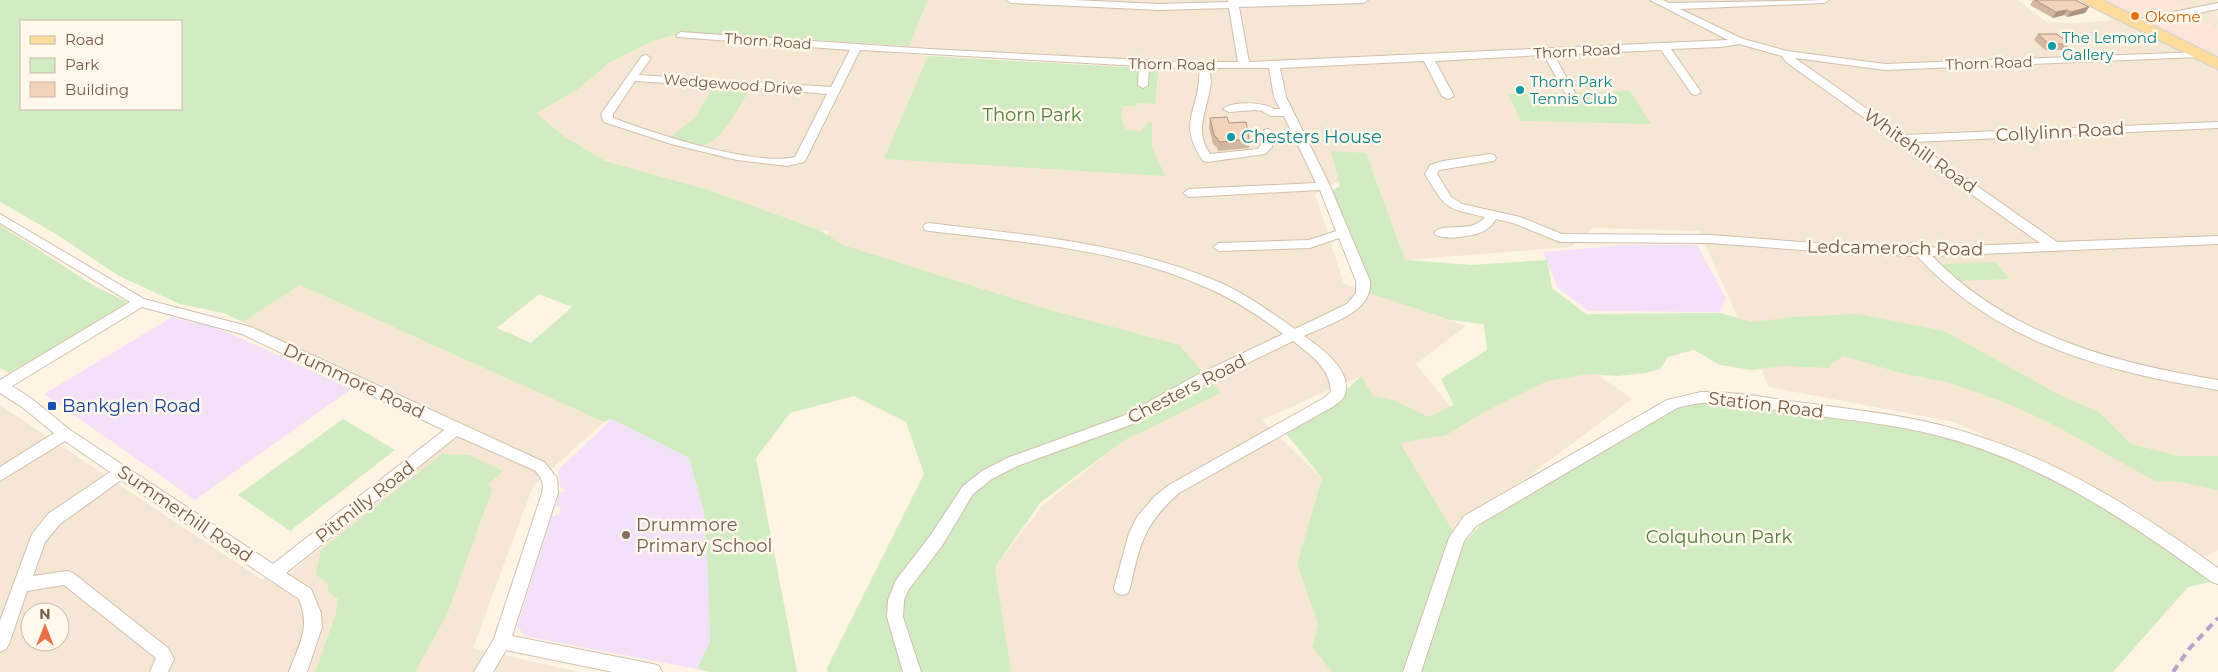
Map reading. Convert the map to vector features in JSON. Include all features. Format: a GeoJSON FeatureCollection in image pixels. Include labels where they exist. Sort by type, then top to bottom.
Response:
{"type":"FeatureCollection","features":[{"type":"Feature","properties":{"kind":"main road"},"geometry":{"type":"LineString","coordinates":[[2090,0],[2218,64]]}},
{"type":"Feature","properties":{"kind":"main road"},"geometry":{"type":"LineString","coordinates":[[2197,54],[2218,53]]}},
{"type":"Feature","properties":{"kind":"street"},"geometry":{"type":"LineString","coordinates":[[1011,0],[1159,6],[1364,0]]}},
{"type":"Feature","properties":{"kind":"street"},"geometry":{"type":"LineString","coordinates":[[1655,0],[1739,41]]}},
{"type":"Feature","properties":{"kind":"street"},"geometry":{"type":"LineString","coordinates":[[1668,6],[1824,0]]}},
{"type":"Feature","properties":{"kind":"street"},"geometry":{"type":"LineString","coordinates":[[1233,3],[1244,65]]}},
{"type":"Feature","properties":{"kind":"street"},"geometry":{"type":"LineString","coordinates":[[2134,23],[2214,4]]}},
{"type":"Feature","properties":{"kind":"street","name":"Thorn Road"},"geometry":{"type":"LineString","coordinates":[[680,35],[707,41],[857,46],[1144,64],[1204,65],[1274,65],[1664,47],[1721,44],[1739,41],[1786,54],[1885,67],[2197,54]]}},
{"type":"Feature","properties":{"kind":"street","name":"Wedgewood Drive"},"geometry":{"type":"LineString","coordinates":[[646,58],[607,114],[608,120],[664,140],[747,158],[792,163],[800,159],[857,46]]}},
{"type":"Feature","properties":{"kind":"street"},"geometry":{"type":"LineString","coordinates":[[1664,47],[1696,92]]}},
{"type":"Feature","properties":{"kind":"street"},"geometry":{"type":"LineString","coordinates":[[1547,52],[1570,93]]}},
{"type":"Feature","properties":{"kind":"street","name":"Whitehill Road"},"geometry":{"type":"LineString","coordinates":[[1786,54],[1790,60],[2056,248]]}},
{"type":"Feature","properties":{"kind":"street"},"geometry":{"type":"LineString","coordinates":[[1428,58],[1448,96]]}},
{"type":"Feature","properties":{"kind":"street"},"geometry":{"type":"LineString","coordinates":[[1143,85],[1144,64]]}},
{"type":"Feature","properties":{"kind":"street"},"geometry":{"type":"LineString","coordinates":[[1204,65],[1205,87],[1195,116],[1194,132],[1201,150],[1218,167]]}},
{"type":"Feature","properties":{"kind":"street","name":"Chesters Road"},"geometry":{"type":"LineString","coordinates":[[912,672],[895,617],[896,600],[902,585],[936,541],[968,490],[987,475],[1012,462],[1128,420],[1202,378],[1352,306],[1362,298],[1364,290],[1363,281],[1324,186],[1280,97],[1274,65]]}},
{"type":"Feature","properties":{"kind":"street","name":"Wedgewood Drive"},"geometry":{"type":"LineString","coordinates":[[633,78],[714,83],[744,87],[756,85],[834,91]]}},
{"type":"Feature","properties":{"kind":"street"},"geometry":{"type":"LineString","coordinates":[[1229,109],[1256,106],[1264,108],[1270,114],[1288,112]]}},
{"type":"Feature","properties":{"kind":"street","name":"Collylinn Road"},"geometry":{"type":"LineString","coordinates":[[1903,139],[2218,125]]}},
{"type":"Feature","properties":{"kind":"street"},"geometry":{"type":"LineString","coordinates":[[1207,158],[1261,152],[1266,147],[1268,132]]}},
{"type":"Feature","properties":{"kind":"street","name":"Ledcameroch Road"},"geometry":{"type":"LineString","coordinates":[[1490,158],[1443,165],[1434,168],[1431,174],[1452,204],[1466,210],[1516,220],[1547,235],[1572,239],[1701,239],[1921,252],[2218,240]]}},
{"type":"Feature","properties":{"kind":"street"},"geometry":{"type":"LineString","coordinates":[[1189,193],[1324,186]]}},
{"type":"Feature","properties":{"kind":"street"},"geometry":{"type":"LineString","coordinates":[[1440,234],[1477,230],[1487,224],[1492,216]]}},
{"type":"Feature","properties":{"kind":"street","name":"Drummore Road"},"geometry":{"type":"LineString","coordinates":[[0,218],[140,302],[246,330],[539,466],[551,481],[550,493],[502,642],[483,672]]}},
{"type":"Feature","properties":{"kind":"street"},"geometry":{"type":"LineString","coordinates":[[929,227],[1076,246],[1153,263],[1209,282],[1267,315],[1294,335],[1335,372],[1338,381],[1338,394],[1329,402],[1174,489],[1156,503],[1144,517],[1132,545],[1122,588]]}},
{"type":"Feature","properties":{"kind":"street"},"geometry":{"type":"LineString","coordinates":[[1219,247],[1256,240],[1268,246],[1310,244],[1342,233]]}},
{"type":"Feature","properties":{"kind":"street"},"geometry":{"type":"LineString","coordinates":[[1921,252],[1965,294],[1998,316],[2038,336],[2112,364],[2218,385]]}},
{"type":"Feature","properties":{"kind":"street"},"geometry":{"type":"LineString","coordinates":[[0,386],[140,302]]}},
{"type":"Feature","properties":{"kind":"street","name":"Summerhill Road"},"geometry":{"type":"LineString","coordinates":[[0,386],[27,403],[65,434],[305,594],[313,613],[311,637],[298,672]]}},
{"type":"Feature","properties":{"kind":"street","name":"Station Road"},"geometry":{"type":"LineString","coordinates":[[1412,672],[1457,538],[1470,521],[1672,404],[1693,397],[1727,398],[1902,423],[1963,438],[2045,468],[2090,492],[2126,512],[2218,577]]}},
{"type":"Feature","properties":{"kind":"street","name":"Pitmilly Road"},"geometry":{"type":"LineString","coordinates":[[273,574],[456,429]]}},
{"type":"Feature","properties":{"kind":"street"},"geometry":{"type":"LineString","coordinates":[[0,475],[65,434]]}},
{"type":"Feature","properties":{"kind":"street"},"geometry":{"type":"LineString","coordinates":[[0,644],[38,540],[54,519],[122,471]]}},
{"type":"Feature","properties":{"kind":"street"},"geometry":{"type":"LineString","coordinates":[[23,585],[67,578],[162,653],[165,659],[159,672]]}},
{"type":"Feature","properties":{"kind":"street"},"geometry":{"type":"LineString","coordinates":[[502,642],[653,672]]}},
{"type":"Feature","properties":{"kind":"shaded area"},"geometry":{"type":"Polygon","coordinates":[[[928,0],[2018,0],[2047,22],[2076,23],[2114,20],[2076,0],[2101,0],[2188,7],[2174,0],[2217,0],[2218,31],[2208,24],[2199,50],[2218,48],[2218,550],[2204,558],[2132,508],[2077,477],[1954,422],[1769,387],[1699,231],[1593,228],[1571,247],[1405,260],[1366,153],[1339,181],[1315,194],[1344,284],[1466,326],[1416,364],[1458,416],[1582,364],[1632,399],[1441,541],[1360,376],[1262,420],[1322,478],[1297,564],[1318,624],[1312,647],[1332,672],[1011,672],[995,567],[1042,506],[1124,440],[1220,393],[816,257],[829,231],[819,230],[709,190],[605,161],[564,136],[535,113],[577,90],[609,63],[653,41],[686,32],[901,46],[900,53],[928,56],[885,159],[1155,155],[1152,147],[1152,122],[1148,122],[1140,132],[1135,132],[1124,127],[1121,116],[1123,106],[1137,106],[1137,103],[1155,104],[1160,65],[908,48],[928,0]]]}},
{"type":"Feature","properties":{"kind":"shaded area"},"geometry":{"type":"Polygon","coordinates":[[[2101,0],[2174,0],[2188,7],[2137,18],[2101,0]]]}},
{"type":"Feature","properties":{"kind":"shaded area"},"geometry":{"type":"Polygon","coordinates":[[[2194,17],[2218,31],[2218,48],[2199,50],[2152,25],[2194,17]]]}},
{"type":"Feature","properties":{"kind":"shaded area"},"geometry":{"type":"Polygon","coordinates":[[[1628,245],[1697,245],[1726,298],[1720,312],[1588,311],[1558,288],[1543,252],[1628,245]]]}},
{"type":"Feature","properties":{"kind":"shaded area"},"geometry":{"type":"Polygon","coordinates":[[[300,285],[604,422],[533,486],[473,648],[579,672],[0,672],[0,405],[261,579],[290,573],[466,427],[243,322],[300,285]]]}},
{"type":"Feature","properties":{"kind":"shaded area"},"geometry":{"type":"Polygon","coordinates":[[[172,317],[213,327],[236,336],[351,389],[195,500],[44,394],[172,317]]]}},
{"type":"Feature","properties":{"kind":"shaded area","name":"Drummore Primary School"},"geometry":{"type":"Polygon","coordinates":[[[612,419],[689,458],[704,512],[708,575],[710,642],[697,669],[525,636],[517,626],[552,516],[559,514],[561,506],[555,506],[560,493],[566,490],[560,487],[558,470],[612,419]]]}},
{"type":"Feature","properties":{"kind":"green space"},"geometry":{"type":"Polygon","coordinates":[[[0,0],[928,0],[909,46],[686,32],[653,41],[609,63],[577,90],[536,113],[564,136],[605,161],[709,190],[819,230],[843,245],[1039,307],[1179,345],[1221,393],[1125,440],[1041,502],[995,567],[1011,672],[828,672],[827,668],[924,474],[906,422],[854,396],[790,413],[756,458],[797,672],[711,672],[697,669],[710,642],[708,575],[704,512],[689,458],[612,419],[604,422],[300,285],[243,322],[223,313],[180,304],[119,276],[56,234],[0,202],[0,0]],[[539,294],[497,328],[531,343],[572,307],[539,294]]]}},
{"type":"Feature","properties":{"kind":"green space","name":"Thorn Park"},"geometry":{"type":"Polygon","coordinates":[[[928,56],[1159,69],[1155,104],[1137,103],[1137,106],[1123,106],[1121,116],[1124,127],[1140,132],[1148,122],[1152,122],[1152,147],[1165,176],[884,159],[928,56]]]}},
{"type":"Feature","properties":{"kind":"green space"},"geometry":{"type":"Polygon","coordinates":[[[712,89],[748,92],[735,114],[716,138],[703,145],[672,138],[673,135],[695,118],[712,89]]]}},
{"type":"Feature","properties":{"kind":"green space"},"geometry":{"type":"Polygon","coordinates":[[[1630,91],[1651,124],[1521,121],[1508,94],[1630,91]]]}},
{"type":"Feature","properties":{"kind":"green space","name":"Colquhoun Park"},"geometry":{"type":"Polygon","coordinates":[[[1331,151],[1366,153],[1405,260],[1471,265],[1547,260],[1552,288],[1586,314],[1721,313],[1751,322],[1794,317],[1857,314],[1944,331],[2056,393],[2100,413],[2131,444],[2178,456],[2218,456],[2218,490],[2181,482],[2155,481],[2058,427],[2014,406],[1951,383],[1901,373],[1844,356],[1832,363],[1829,368],[1784,366],[1752,370],[1720,365],[1694,350],[1668,357],[1660,369],[1646,373],[1617,376],[1589,374],[1547,381],[1484,412],[1446,435],[1400,443],[1457,538],[1463,544],[1483,522],[1539,485],[1680,404],[1707,401],[1902,428],[1963,442],[2043,472],[2089,497],[2215,581],[2188,587],[2113,672],[1332,672],[1312,647],[1318,624],[1297,564],[1322,478],[1284,431],[1338,398],[1361,376],[1373,396],[1393,400],[1429,417],[1454,405],[1441,379],[1487,350],[1484,324],[1450,320],[1366,292],[1327,194],[1340,186],[1331,151]]]}},
{"type":"Feature","properties":{"kind":"green space"},"geometry":{"type":"Polygon","coordinates":[[[0,225],[96,287],[127,302],[119,309],[9,373],[0,368],[0,225]]]}},
{"type":"Feature","properties":{"kind":"green space"},"geometry":{"type":"Polygon","coordinates":[[[1995,262],[2010,279],[1956,281],[1942,264],[1995,262]]]}},
{"type":"Feature","properties":{"kind":"green space"},"geometry":{"type":"Polygon","coordinates":[[[343,419],[395,450],[290,531],[238,495],[343,419]]]}},
{"type":"Feature","properties":{"kind":"green space"},"geometry":{"type":"Polygon","coordinates":[[[442,454],[469,455],[503,471],[488,484],[492,490],[447,614],[415,672],[315,672],[336,614],[338,599],[327,591],[329,584],[316,575],[321,550],[442,454]]]}},
{"type":"Feature","properties":{"kind":"building"},"geometry":{"type":"Polygon","coordinates":[[[2035,0],[2075,0],[2089,7],[2071,12],[2067,10],[2056,12],[2035,0]]]}},
{"type":"Feature","properties":{"kind":"building"},"geometry":{"type":"Polygon","coordinates":[[[2038,34],[2057,34],[2069,44],[2049,44],[2038,34]]]}},
{"type":"Feature","properties":{"kind":"building"},"geometry":{"type":"Polygon","coordinates":[[[1227,117],[1229,123],[1246,122],[1249,139],[1219,142],[1214,135],[1210,118],[1227,117]]]}},
{"type":"Feature","properties":{"kind":"railway"},"geometry":{"type":"LineString","coordinates":[[2173,672],[2189,649],[2218,618]]}},
{"type":"Feature","properties":{"kind":"place","name":"Okome"},"geometry":{"type":"Point","coordinates":[2135,16]}},
{"type":"Feature","properties":{"kind":"place","name":"The Lemond Gallery"},"geometry":{"type":"Point","coordinates":[2052,46]}},
{"type":"Feature","properties":{"kind":"place","name":"Thorn Park Tennis Club"},"geometry":{"type":"Point","coordinates":[1520,90]}},
{"type":"Feature","properties":{"kind":"place","name":"Chesters House"},"geometry":{"type":"Point","coordinates":[1231,137]}},
{"type":"Feature","properties":{"kind":"place","name":"Bankglen Road"},"geometry":{"type":"Point","coordinates":[52,406]}},
{"type":"Feature","properties":{"kind":"place","name":"Drummore Primary School"},"geometry":{"type":"Point","coordinates":[626,535]}}]}
